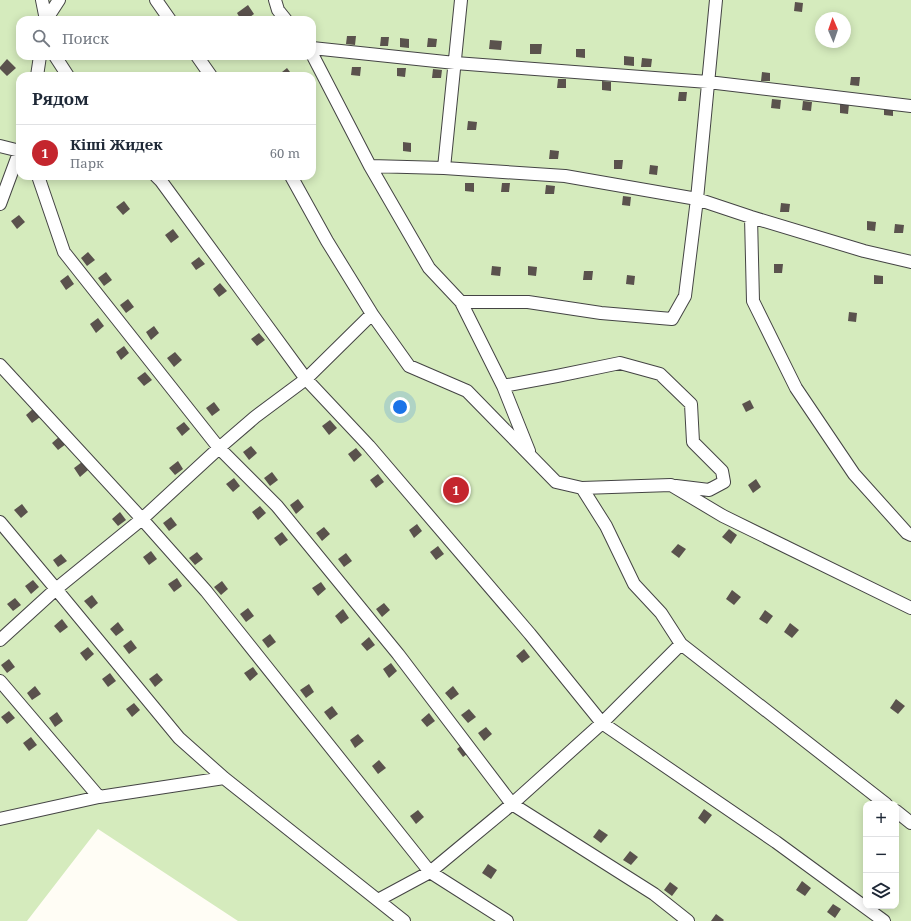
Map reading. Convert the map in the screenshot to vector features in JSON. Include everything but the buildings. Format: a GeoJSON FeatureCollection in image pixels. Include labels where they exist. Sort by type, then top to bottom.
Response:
{"type":"FeatureCollection","features":[{"type":"Feature","properties":{"kind":"street"},"geometry":{"type":"LineString","coordinates":[[42,0],[45,16]]}},
{"type":"Feature","properties":{"kind":"street"},"geometry":{"type":"LineString","coordinates":[[48,16],[58,0]]}},
{"type":"Feature","properties":{"kind":"street"},"geometry":{"type":"LineString","coordinates":[[156,0],[167,16]]}},
{"type":"Feature","properties":{"kind":"street"},"geometry":{"type":"LineString","coordinates":[[275,0],[278,10],[283,16]]}},
{"type":"Feature","properties":{"kind":"street"},"geometry":{"type":"LineString","coordinates":[[444,168],[461,0]]}},
{"type":"Feature","properties":{"kind":"street"},"geometry":{"type":"LineString","coordinates":[[461,302],[528,302],[601,313],[672,319],[685,296],[697,199],[716,0]]}},
{"type":"Feature","properties":{"kind":"street"},"geometry":{"type":"LineString","coordinates":[[316,48],[455,63],[708,82],[911,106]]}},
{"type":"Feature","properties":{"kind":"street"},"geometry":{"type":"LineString","coordinates":[[38,72],[39,60]]}},
{"type":"Feature","properties":{"kind":"street"},"geometry":{"type":"LineString","coordinates":[[58,60],[65,72]]}},
{"type":"Feature","properties":{"kind":"street"},"geometry":{"type":"LineString","coordinates":[[200,60],[208,72]]}},
{"type":"Feature","properties":{"kind":"street"},"geometry":{"type":"LineString","coordinates":[[315,60],[370,166],[429,268],[461,302],[502,386],[531,458]]}},
{"type":"Feature","properties":{"kind":"street"},"geometry":{"type":"LineString","coordinates":[[0,146],[16,149]]}},
{"type":"Feature","properties":{"kind":"street"},"geometry":{"type":"LineString","coordinates":[[0,204],[16,161]]}},
{"type":"Feature","properties":{"kind":"street"},"geometry":{"type":"LineString","coordinates":[[370,166],[444,168],[565,176],[697,199],[864,251],[911,262]]}},
{"type":"Feature","properties":{"kind":"street"},"geometry":{"type":"LineString","coordinates":[[39,180],[64,252],[220,448],[277,506],[398,654],[512,804],[654,894],[688,921]]}},
{"type":"Feature","properties":{"kind":"street"},"geometry":{"type":"LineString","coordinates":[[160,180],[306,379],[369,446],[530,634],[602,723],[776,842],[884,921]]}},
{"type":"Feature","properties":{"kind":"street"},"geometry":{"type":"LineString","coordinates":[[293,180],[327,241],[372,314],[409,366],[467,391],[556,482],[582,488],[670,486],[709,490],[724,482],[722,470],[693,442],[691,404],[660,374],[620,363],[502,386]]}},
{"type":"Feature","properties":{"kind":"street"},"geometry":{"type":"LineString","coordinates":[[751,217],[753,301],[796,388],[854,474],[907,533],[911,535]]}},
{"type":"Feature","properties":{"kind":"street"},"geometry":{"type":"LineString","coordinates":[[0,640],[56,589],[142,519],[255,417],[306,379],[372,314]]}},
{"type":"Feature","properties":{"kind":"street"},"geometry":{"type":"LineString","coordinates":[[0,365],[142,519],[206,591],[430,872],[506,921]]}},
{"type":"Feature","properties":{"kind":"street"},"geometry":{"type":"LineString","coordinates":[[670,486],[723,516],[911,608]]}},
{"type":"Feature","properties":{"kind":"street"},"geometry":{"type":"LineString","coordinates":[[582,488],[606,526],[634,584],[661,613],[682,644],[882,801]]}},
{"type":"Feature","properties":{"kind":"street"},"geometry":{"type":"LineString","coordinates":[[0,522],[179,738],[224,778],[404,921]]}},
{"type":"Feature","properties":{"kind":"street"},"geometry":{"type":"LineString","coordinates":[[378,900],[430,872],[512,804],[602,723],[682,644]]}},
{"type":"Feature","properties":{"kind":"street"},"geometry":{"type":"LineString","coordinates":[[0,681],[99,797]]}},
{"type":"Feature","properties":{"kind":"street"},"geometry":{"type":"LineString","coordinates":[[0,819],[99,797],[224,778]]}},
{"type":"Feature","properties":{"kind":"street"},"geometry":{"type":"LineString","coordinates":[[899,814],[911,823]]}},
{"type":"Feature","properties":{"kind":"green space"},"geometry":{"type":"Polygon","coordinates":[[[0,0],[911,0],[911,921],[238,921],[98,829],[27,921],[0,921],[0,0]]]}},
{"type":"Feature","properties":{"kind":"place","name":"Кіші Жидек"},"geometry":{"type":"Point","coordinates":[456,490]}}]}
